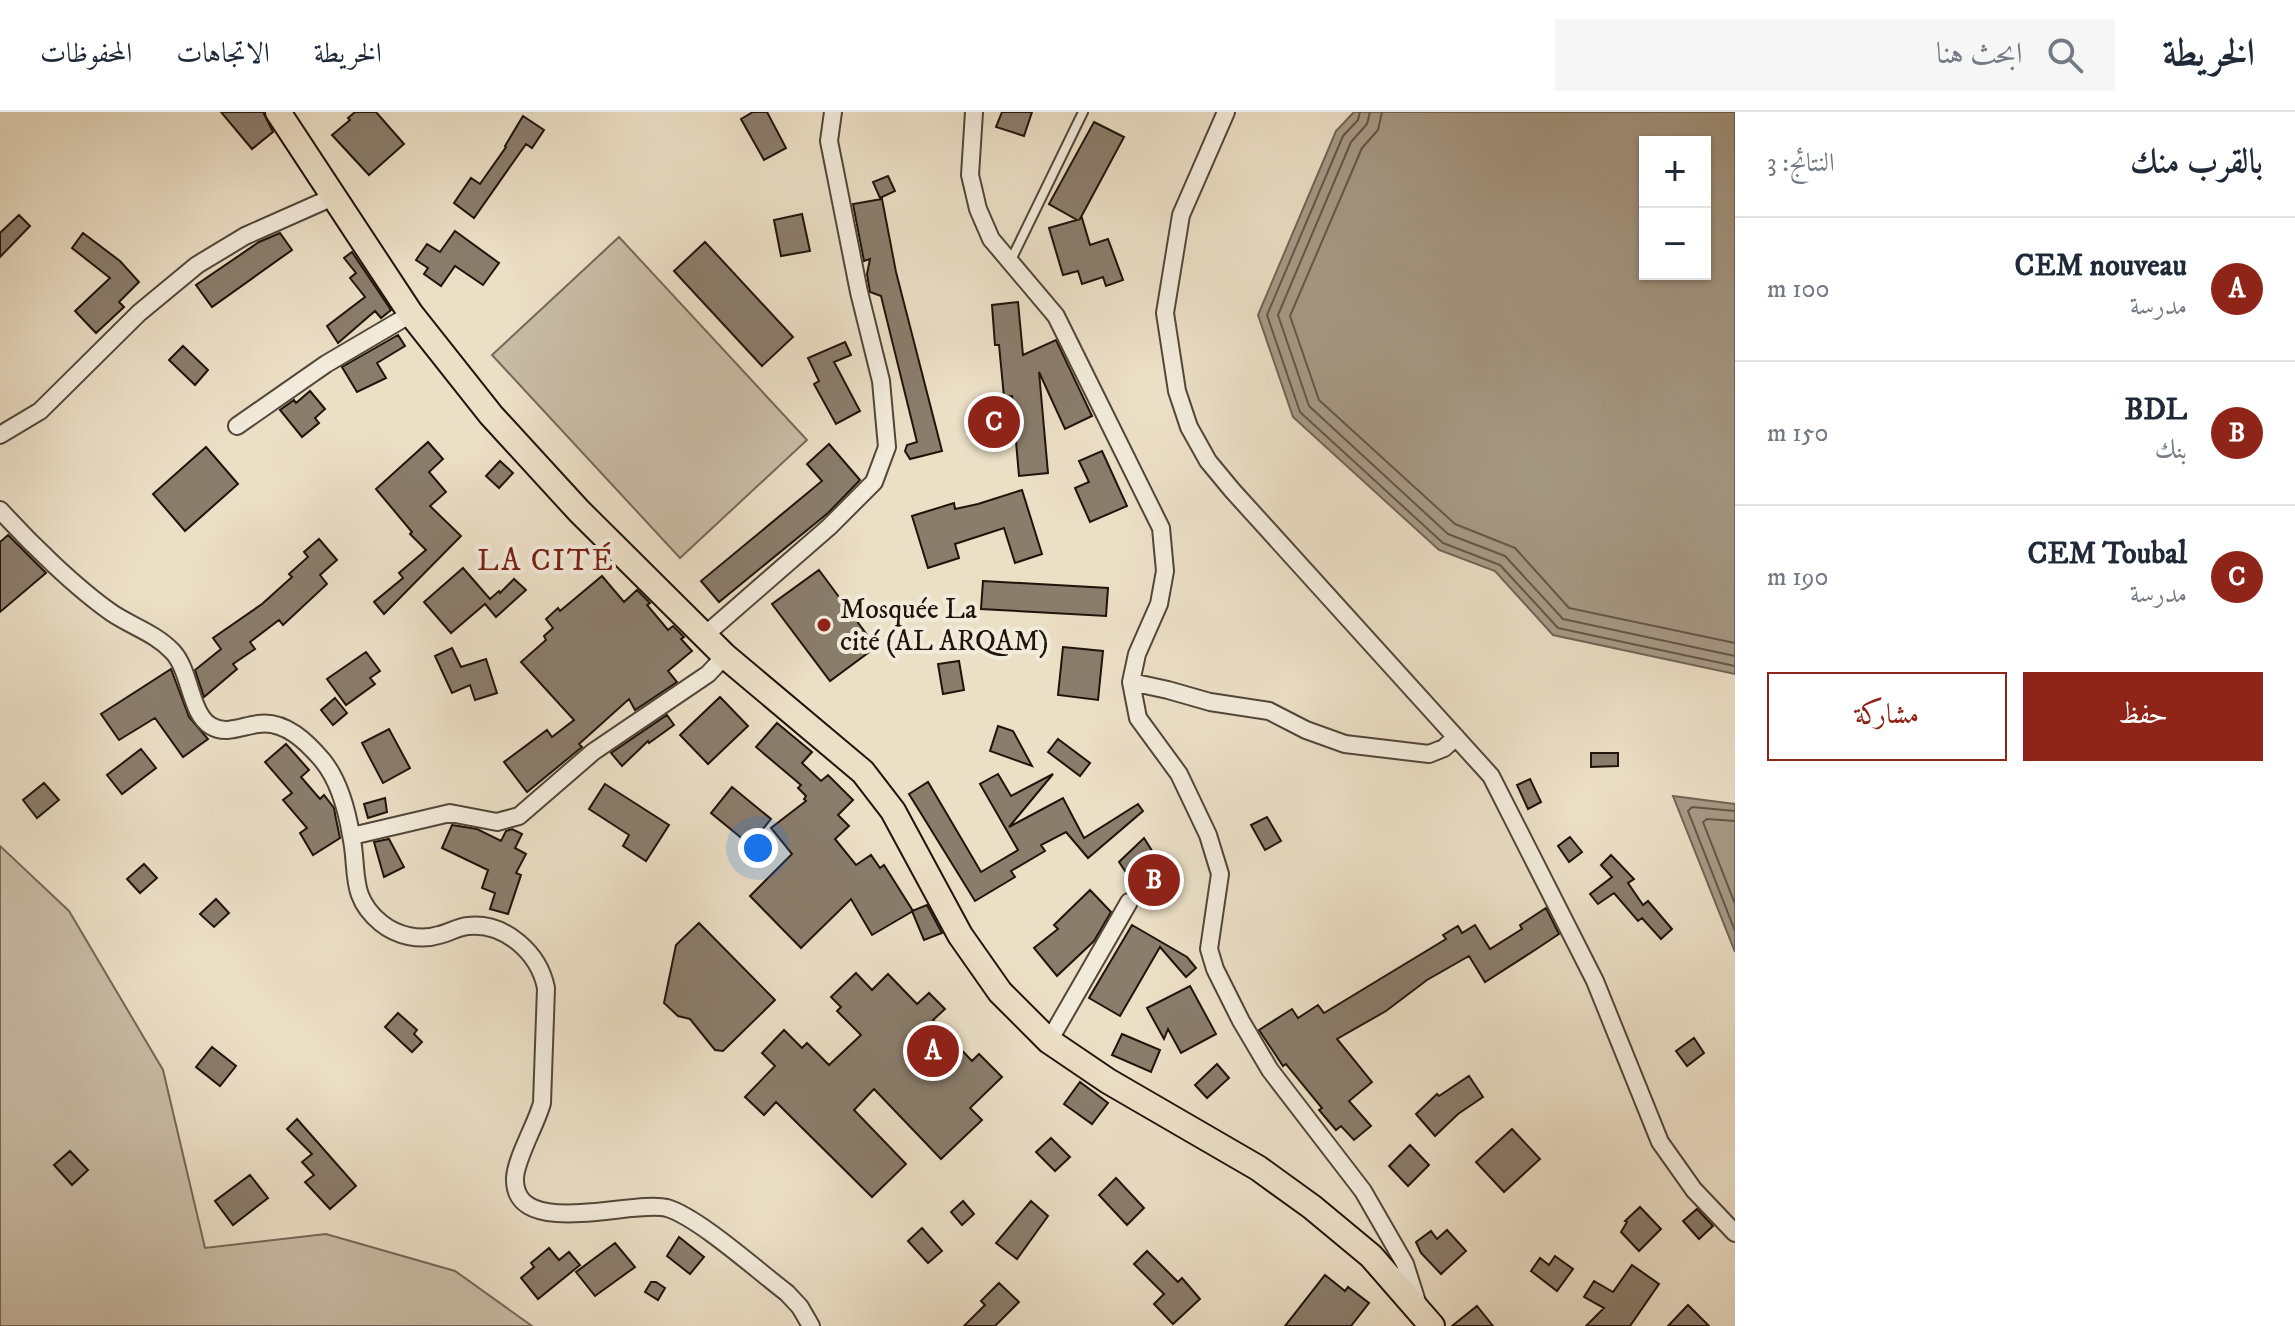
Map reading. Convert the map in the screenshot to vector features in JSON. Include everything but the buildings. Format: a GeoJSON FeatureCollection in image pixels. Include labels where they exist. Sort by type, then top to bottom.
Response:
{"type":"FeatureCollection","features":[{"type":"Feature","properties":{"kind":"main road"},"geometry":{"type":"LineString","coordinates":[[278,112],[411,314],[491,415],[579,511],[725,656],[863,772],[893,811],[960,935],[1000,992],[1049,1041],[1108,1081],[1258,1168],[1291,1191],[1371,1256],[1426,1319]]}},
{"type":"Feature","properties":{"kind":"street"},"geometry":{"type":"LineString","coordinates":[[705,635],[829,527],[874,482],[887,447],[881,381],[859,292],[829,141],[833,112]]}},
{"type":"Feature","properties":{"kind":"street"},"geometry":{"type":"LineString","coordinates":[[974,112],[970,175],[978,209],[991,239],[1056,316],[1161,528],[1165,571],[1159,604],[1137,654],[1131,682],[1138,718],[1179,774],[1208,835],[1220,874],[1209,949],[1215,969],[1270,1070],[1363,1191],[1405,1264],[1426,1319]]}},
{"type":"Feature","properties":{"kind":"street"},"geometry":{"type":"LineString","coordinates":[[1226,112],[1181,215],[1165,313],[1177,391],[1189,427],[1208,461],[1232,490],[1491,776],[1595,981],[1660,1142],[1694,1190],[1735,1233]]}},
{"type":"Feature","properties":{"kind":"street"},"geometry":{"type":"LineString","coordinates":[[0,435],[40,411],[139,313],[197,265],[256,230],[333,197]]}},
{"type":"Feature","properties":{"kind":"street"},"geometry":{"type":"LineString","coordinates":[[237,426],[326,364],[411,314]]}},
{"type":"Feature","properties":{"kind":"street"},"geometry":{"type":"LineString","coordinates":[[0,510],[83,589],[114,614],[149,632],[175,655],[185,669],[199,715],[210,726],[224,730],[255,724],[276,724],[290,730],[310,746],[327,766],[338,789],[352,836],[354,877],[359,894],[381,923],[408,936],[424,938],[464,927],[487,928],[522,945],[539,964],[546,988],[542,1103],[515,1178],[517,1189],[526,1203],[541,1211],[577,1214],[649,1206],[678,1212],[787,1293],[811,1326]]}},
{"type":"Feature","properties":{"kind":"street"},"geometry":{"type":"LineString","coordinates":[[352,836],[450,813],[497,822],[519,816],[593,752],[708,674],[725,656]]}},
{"type":"Feature","properties":{"kind":"street"},"geometry":{"type":"LineString","coordinates":[[1131,682],[1210,702],[1269,711],[1306,730],[1345,744],[1429,754],[1444,748],[1456,737]]}},
{"type":"Feature","properties":{"kind":"street"},"geometry":{"type":"LineString","coordinates":[[1049,1041],[1129,902]]}},
{"type":"Feature","properties":{"kind":"lane"},"geometry":{"type":"LineString","coordinates":[[1010,262],[1083,112]]}},
{"type":"Feature","properties":{"kind":"shaded area"},"geometry":{"type":"Polygon","coordinates":[[[619,237],[807,440],[680,558],[492,355],[619,237]]]}},
{"type":"Feature","properties":{"kind":"shaded area"},"geometry":{"type":"Polygon","coordinates":[[[0,846],[69,911],[163,1070],[205,1248],[326,1234],[455,1271],[532,1326],[0,1326],[0,846]]]}},
{"type":"Feature","properties":{"kind":"water"},"geometry":{"type":"Polygon","coordinates":[[[1354,112],[1735,112],[1735,674],[1553,635],[1495,571],[1439,550],[1293,417],[1258,315],[1336,131],[1354,112]]]}},
{"type":"Feature","properties":{"kind":"water"},"geometry":{"type":"Polygon","coordinates":[[[1673,796],[1735,804],[1735,952],[1673,796]]]}},
{"type":"Feature","properties":{"kind":"place","name":"CEM Toubal"},"geometry":{"type":"Point","coordinates":[994,422]}},
{"type":"Feature","properties":{"kind":"place","name":"Mosquée La cité (AL ARQAM)"},"geometry":{"type":"Point","coordinates":[824,625]}},
{"type":"Feature","properties":{"kind":"place","name":"BDL"},"geometry":{"type":"Point","coordinates":[1154,880]}},
{"type":"Feature","properties":{"kind":"place","name":"CEM nouveau"},"geometry":{"type":"Point","coordinates":[933,1051]}},
{"type":"Feature","properties":{"kind":"district","name":"LA CITÉ"},"geometry":{"type":"Point","coordinates":[546,561]}}]}
